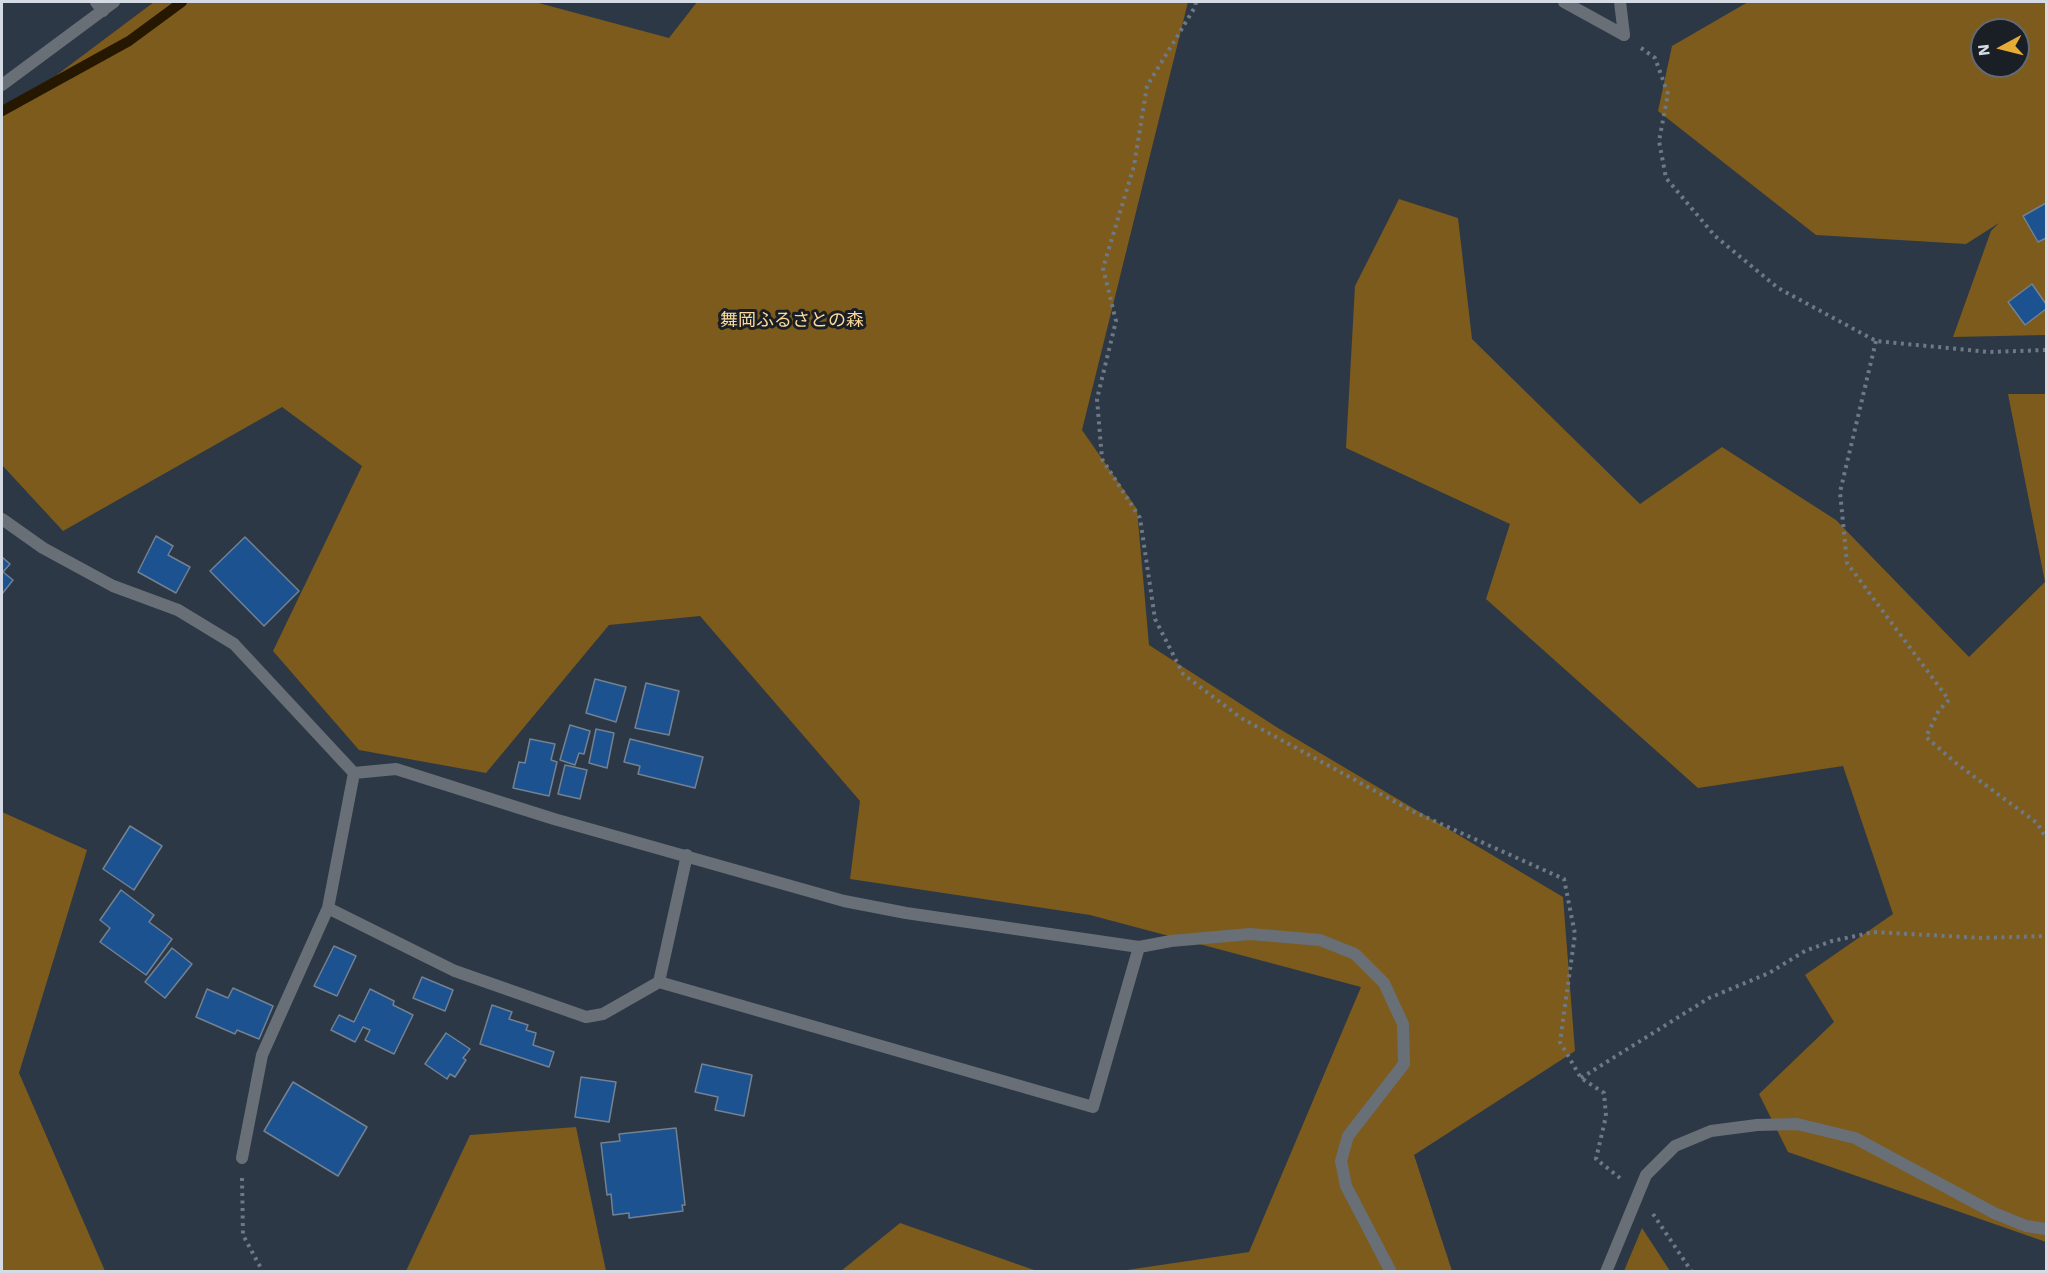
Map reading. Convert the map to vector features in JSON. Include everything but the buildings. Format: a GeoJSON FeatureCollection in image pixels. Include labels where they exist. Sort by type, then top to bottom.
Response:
{"type":"FeatureCollection","features":[{"type":"Feature","properties":{"kind":"street"},"geometry":{"type":"LineString","coordinates":[[2,85],[100,6],[114,2]]}},
{"type":"Feature","properties":{"kind":"street"},"geometry":{"type":"LineString","coordinates":[[1564,2],[1623,35]]}},
{"type":"Feature","properties":{"kind":"street"},"geometry":{"type":"LineString","coordinates":[[1620,2],[1623,35]]}},
{"type":"Feature","properties":{"kind":"street"},"geometry":{"type":"LineString","coordinates":[[2,519],[43,548],[113,586],[178,610],[234,644],[354,773]]}},
{"type":"Feature","properties":{"kind":"street"},"geometry":{"type":"LineString","coordinates":[[354,773],[396,769],[554,819],[844,901],[918,915],[1139,947],[1172,941],[1250,934],[1320,940],[1355,954],[1384,983],[1403,1024],[1404,1064],[1348,1136],[1341,1161],[1346,1186],[1391,1272]]}},
{"type":"Feature","properties":{"kind":"street"},"geometry":{"type":"LineString","coordinates":[[242,1158],[262,1055],[328,908],[354,773]]}},
{"type":"Feature","properties":{"kind":"street"},"geometry":{"type":"LineString","coordinates":[[659,982],[687,855]]}},
{"type":"Feature","properties":{"kind":"street"},"geometry":{"type":"LineString","coordinates":[[328,908],[454,971],[586,1017],[603,1014],[659,982],[1093,1107],[1139,947]]}},
{"type":"Feature","properties":{"kind":"street"},"geometry":{"type":"LineString","coordinates":[[1606,1272],[1646,1175],[1675,1146],[1711,1131],[1757,1125],[1797,1124],[1855,1138],[1994,1213],[2026,1226],[2046,1229]]}},
{"type":"Feature","properties":{"kind":"path"},"geometry":{"type":"LineString","coordinates":[[1196,2],[1196,8],[1147,86],[1134,166],[1103,268],[1116,321],[1097,399],[1102,459],[1140,518],[1155,619],[1183,674],[1242,718],[1412,811],[1564,879],[1575,934],[1560,1042],[1581,1078],[1604,1093],[1606,1116],[1596,1159],[1638,1192],[1692,1272]]}},
{"type":"Feature","properties":{"kind":"path"},"geometry":{"type":"LineString","coordinates":[[1623,35],[1655,58],[1668,94],[1659,141],[1666,178],[1715,236],[1778,288],[1876,342],[1989,352],[2046,350]]}},
{"type":"Feature","properties":{"kind":"path"},"geometry":{"type":"LineString","coordinates":[[1876,342],[1840,492],[1847,563],[1949,700],[1939,710],[1926,737],[1957,764],[2037,823],[2046,838]]}},
{"type":"Feature","properties":{"kind":"path"},"geometry":{"type":"LineString","coordinates":[[1581,1078],[1709,998],[1769,973],[1805,951],[1832,941],[1874,932],[1982,938],[2046,936]]}},
{"type":"Feature","properties":{"kind":"path"},"geometry":{"type":"LineString","coordinates":[[242,1158],[243,1235],[263,1272]]}},
{"type":"Feature","properties":{"kind":"green space","name":"舞岡ふるさとの森"},"geometry":{"type":"Polygon","coordinates":[[[154,2],[535,2],[669,38],[697,2],[1188,2],[1082,430],[1137,509],[1149,645],[1278,728],[1563,897],[1575,1051],[1414,1155],[1452,1271],[1120,1271],[1249,1252],[1361,987],[1090,915],[850,879],[860,801],[700,616],[609,625],[486,773],[359,750],[273,651],[362,466],[282,407],[63,531],[2,465],[2,116],[154,2]]]}},
{"type":"Feature","properties":{"kind":"green space"},"geometry":{"type":"Polygon","coordinates":[[[1748,2],[2046,2],[2046,335],[1953,337],[1991,231],[1999,223],[1966,244],[1816,235],[1658,111],[1672,46],[1748,2]]]}},
{"type":"Feature","properties":{"kind":"green space"},"geometry":{"type":"Polygon","coordinates":[[[1399,199],[1458,218],[1472,339],[1640,504],[1722,447],[1836,520],[1969,657],[2045,582],[2008,394],[2046,394],[2046,1242],[1788,1152],[1759,1094],[1834,1022],[1805,975],[1893,914],[1843,766],[1698,788],[1486,599],[1510,524],[1346,448],[1355,286],[1399,199]]]}},
{"type":"Feature","properties":{"kind":"green space"},"geometry":{"type":"Polygon","coordinates":[[[2,812],[87,850],[19,1073],[105,1271],[2,1271],[2,812]]]}},
{"type":"Feature","properties":{"kind":"green space"},"geometry":{"type":"Polygon","coordinates":[[[576,1127],[606,1271],[406,1271],[470,1135],[576,1127]]]}},
{"type":"Feature","properties":{"kind":"green space"},"geometry":{"type":"Polygon","coordinates":[[[900,1223],[1037,1271],[841,1271],[900,1223]]]}},
{"type":"Feature","properties":{"kind":"green space"},"geometry":{"type":"Polygon","coordinates":[[[1642,1228],[1670,1271],[1624,1271],[1642,1228]]]}},
{"type":"Feature","properties":{"kind":"waterway"},"geometry":{"type":"LineString","coordinates":[[2,111],[129,41],[182,2]]}}]}
